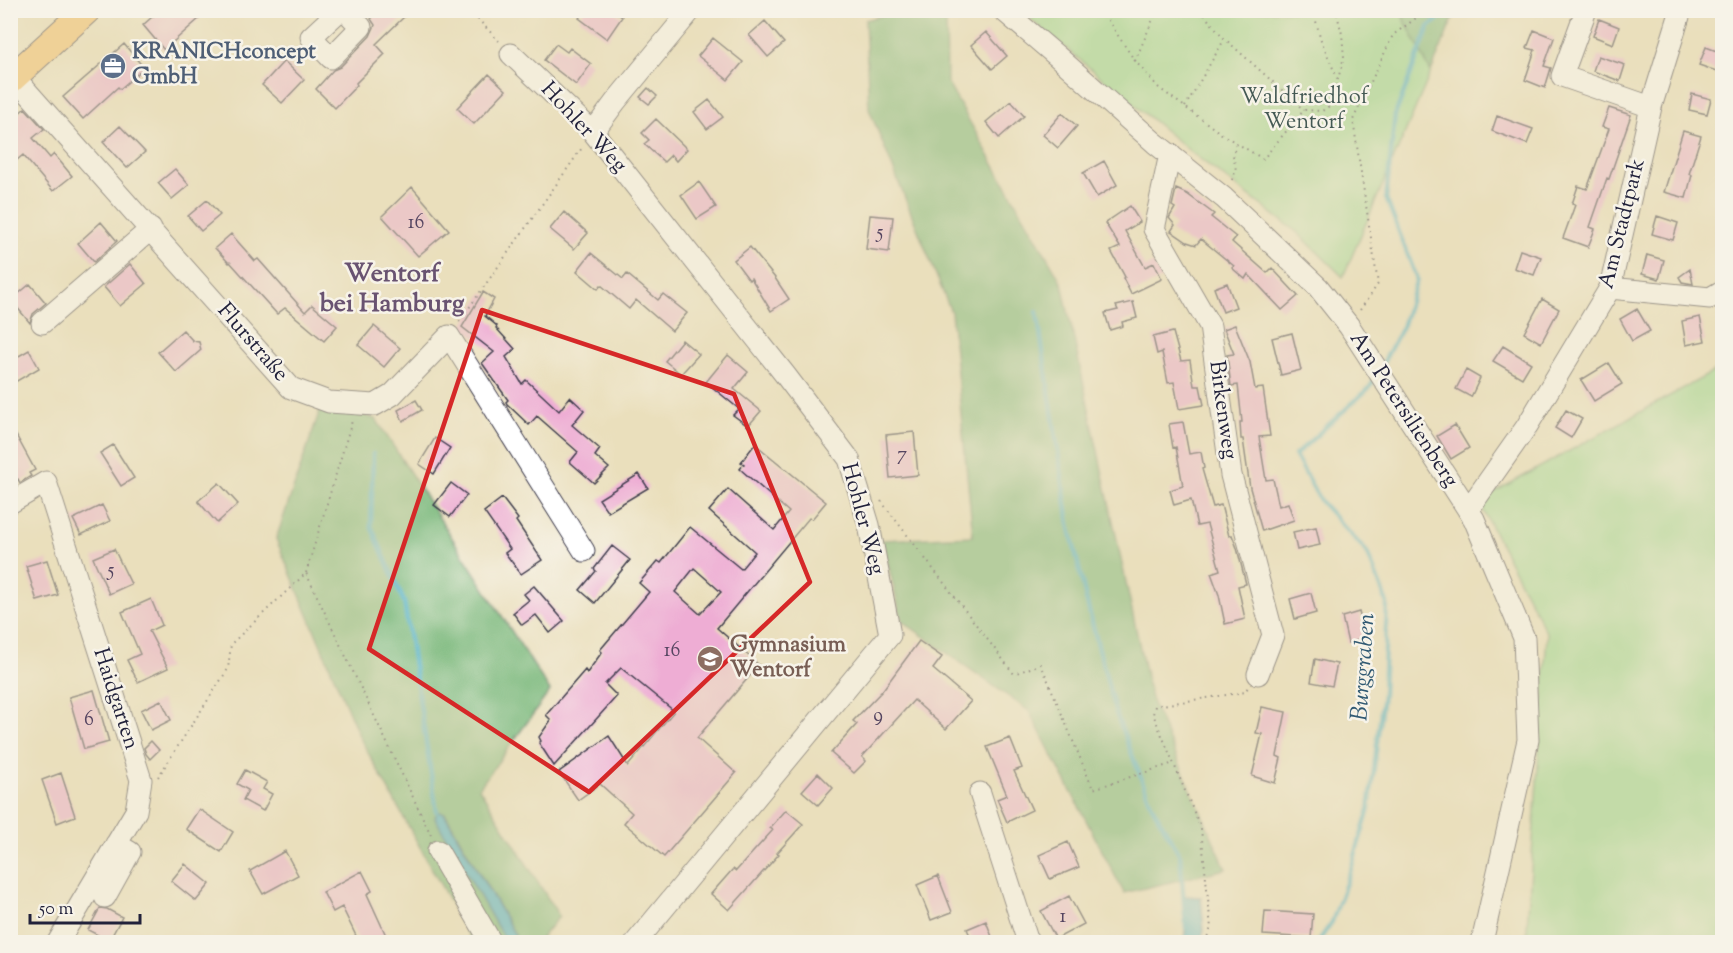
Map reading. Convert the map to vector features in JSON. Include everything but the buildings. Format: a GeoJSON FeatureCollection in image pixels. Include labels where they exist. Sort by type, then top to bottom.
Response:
{"type":"FeatureCollection","features":[{"type":"Feature","properties":{"kind":"main road"},"geometry":{"type":"LineString","coordinates":[[12,78],[87,10]]}},
{"type":"Feature","properties":{"kind":"street"},"geometry":{"type":"LineString","coordinates":[[340,10],[311,37],[331,58],[361,27],[345,10]]}},
{"type":"Feature","properties":{"kind":"street"},"geometry":{"type":"LineString","coordinates":[[593,132],[691,10]]}},
{"type":"Feature","properties":{"kind":"street","name":"Am Petersilienberg"},"geometry":{"type":"LineString","coordinates":[[1003,10],[1224,198],[1318,287],[1349,326],[1474,519],[1524,638],[1528,740],[1482,942]]}},
{"type":"Feature","properties":{"kind":"street"},"geometry":{"type":"LineString","coordinates":[[1586,10],[1562,76],[1651,107]]}},
{"type":"Feature","properties":{"kind":"street","name":"Am Stadtpark"},"geometry":{"type":"LineString","coordinates":[[1468,510],[1527,426],[1610,288],[1651,107],[1681,10]]}},
{"type":"Feature","properties":{"kind":"street","name":"Hohler Weg"},"geometry":{"type":"LineString","coordinates":[[511,54],[593,132],[849,459],[869,525],[890,635],[636,942]]}},
{"type":"Feature","properties":{"kind":"street","name":"Flurstraße"},"geometry":{"type":"LineString","coordinates":[[12,78],[152,229],[291,388],[329,402],[375,405],[392,394],[449,336]]}},
{"type":"Feature","properties":{"kind":"street","name":"Birkenweg"},"geometry":{"type":"LineString","coordinates":[[1170,154],[1154,229],[1210,326],[1231,475],[1273,635],[1258,674]]}},
{"type":"Feature","properties":{"kind":"street"},"geometry":{"type":"LineString","coordinates":[[42,323],[152,229]]}},
{"type":"Feature","properties":{"kind":"street"},"geometry":{"type":"LineString","coordinates":[[1610,288],[1710,298],[1722,291]]}},
{"type":"Feature","properties":{"kind":"street"},"geometry":{"type":"LineString","coordinates":[[449,336],[584,551]]}},
{"type":"Feature","properties":{"kind":"street","name":"Haidgarten"},"geometry":{"type":"LineString","coordinates":[[10,503],[46,482],[141,780],[136,811],[58,942]]}},
{"type":"Feature","properties":{"kind":"street"},"geometry":{"type":"LineString","coordinates":[[980,794],[1028,942]]}},
{"type":"Feature","properties":{"kind":"street"},"geometry":{"type":"LineString","coordinates":[[105,897],[130,852],[116,844]]}},
{"type":"Feature","properties":{"kind":"street"},"geometry":{"type":"LineString","coordinates":[[438,851],[491,942]]}},
{"type":"Feature","properties":{"kind":"path"},"geometry":{"type":"LineString","coordinates":[[470,10],[511,54]]}},
{"type":"Feature","properties":{"kind":"path"},"geometry":{"type":"LineString","coordinates":[[1101,10],[1135,62],[1159,88],[1263,159],[1304,110]]}},
{"type":"Feature","properties":{"kind":"path"},"geometry":{"type":"LineString","coordinates":[[1135,62],[1157,10]]}},
{"type":"Feature","properties":{"kind":"path"},"geometry":{"type":"LineString","coordinates":[[1200,10],[1224,38],[1304,110],[1322,111],[1331,105],[1344,57],[1342,34],[1336,10]]}},
{"type":"Feature","properties":{"kind":"path"},"geometry":{"type":"LineString","coordinates":[[1312,10],[1321,40],[1338,80]]}},
{"type":"Feature","properties":{"kind":"path"},"geometry":{"type":"LineString","coordinates":[[1349,326],[1378,284],[1353,120],[1393,35],[1427,10]]}},
{"type":"Feature","properties":{"kind":"path"},"geometry":{"type":"LineString","coordinates":[[1185,107],[1224,38]]}},
{"type":"Feature","properties":{"kind":"path"},"geometry":{"type":"LineString","coordinates":[[449,336],[593,132]]}},
{"type":"Feature","properties":{"kind":"path"},"geometry":{"type":"LineString","coordinates":[[1230,186],[1236,170],[1233,155],[1236,142]]}},
{"type":"Feature","properties":{"kind":"path"},"geometry":{"type":"LineString","coordinates":[[154,783],[228,669],[231,644],[306,573],[358,403]]}},
{"type":"Feature","properties":{"kind":"path"},"geometry":{"type":"LineString","coordinates":[[878,497],[1014,674],[1041,664],[1093,789],[1174,763]]}},
{"type":"Feature","properties":{"kind":"path"},"geometry":{"type":"LineString","coordinates":[[306,573],[438,851]]}},
{"type":"Feature","properties":{"kind":"path"},"geometry":{"type":"LineString","coordinates":[[1206,942],[1211,928],[1201,829],[1153,714],[1155,706],[1245,693],[1258,674]]}},
{"type":"Feature","properties":{"kind":"highlighted area"},"geometry":{"type":"Polygon","coordinates":[[[482,310],[734,394],[810,582],[589,792],[369,649],[482,310]]]}},
{"type":"Feature","properties":{"kind":"green space"},"geometry":{"type":"Polygon","coordinates":[[[899,11],[946,11],[947,82],[1062,283],[1151,699],[1226,869],[1124,893],[1029,711],[902,621],[882,540],[973,536],[951,312],[869,109],[865,20],[899,11]]]}},
{"type":"Feature","properties":{"kind":"green space","name":"Waldfriedhof Wentorf"},"geometry":{"type":"Polygon","coordinates":[[[1021,11],[1400,11],[1431,72],[1343,277],[1298,233],[1192,153],[1021,11]]]}},
{"type":"Feature","properties":{"kind":"green space"},"geometry":{"type":"Polygon","coordinates":[[[1400,11],[1456,11],[1431,72],[1400,11]]]}},
{"type":"Feature","properties":{"kind":"green space"},"geometry":{"type":"Polygon","coordinates":[[[1722,367],[1722,942],[1526,942],[1547,634],[1478,501],[1722,367]]]}},
{"type":"Feature","properties":{"kind":"green space"},"geometry":{"type":"Polygon","coordinates":[[[322,404],[376,419],[550,691],[479,788],[559,916],[538,942],[472,942],[360,738],[276,539],[322,404]],[[437,812],[435,818],[505,940],[515,935],[445,813],[437,812]]]}},
{"type":"Feature","properties":{"kind":"water"},"geometry":{"type":"Polygon","coordinates":[[[437,812],[444,813],[515,935],[513,941],[505,940],[435,818],[437,812]]]}},
{"type":"Feature","properties":{"kind":"water"},"geometry":{"type":"Polygon","coordinates":[[[1184,896],[1201,897],[1204,931],[1200,942],[1184,942],[1186,919],[1184,896]]]}},
{"type":"Feature","properties":{"kind":"waterway","name":"Burggraben"},"geometry":{"type":"LineString","coordinates":[[1382,365],[1402,327],[1417,279],[1386,198],[1395,115],[1429,27],[1449,10]]}},
{"type":"Feature","properties":{"kind":"waterway"},"geometry":{"type":"LineString","coordinates":[[1037,312],[1069,524],[1086,599],[1115,711],[1152,806],[1180,855],[1186,928]]}},
{"type":"Feature","properties":{"kind":"waterway","name":"Burggraben"},"geometry":{"type":"LineString","coordinates":[[1318,942],[1332,922],[1369,809],[1383,694],[1387,603],[1367,552],[1321,502],[1295,455],[1370,387],[1375,378]]}},
{"type":"Feature","properties":{"kind":"waterway"},"geometry":{"type":"LineString","coordinates":[[373,454],[371,526],[404,602],[437,812]]}},
{"type":"Feature","properties":{"kind":"place","name":"KRANICHconcept GmbH"},"geometry":{"type":"Point","coordinates":[113,66]}},
{"type":"Feature","properties":{"kind":"place","name":"Gymnasium Wentorf"},"geometry":{"type":"Point","coordinates":[710,659]}},
{"type":"Feature","properties":{"kind":"district","name":"Wentorf bei Hamburg"},"geometry":{"type":"Point","coordinates":[392,289]}}]}
